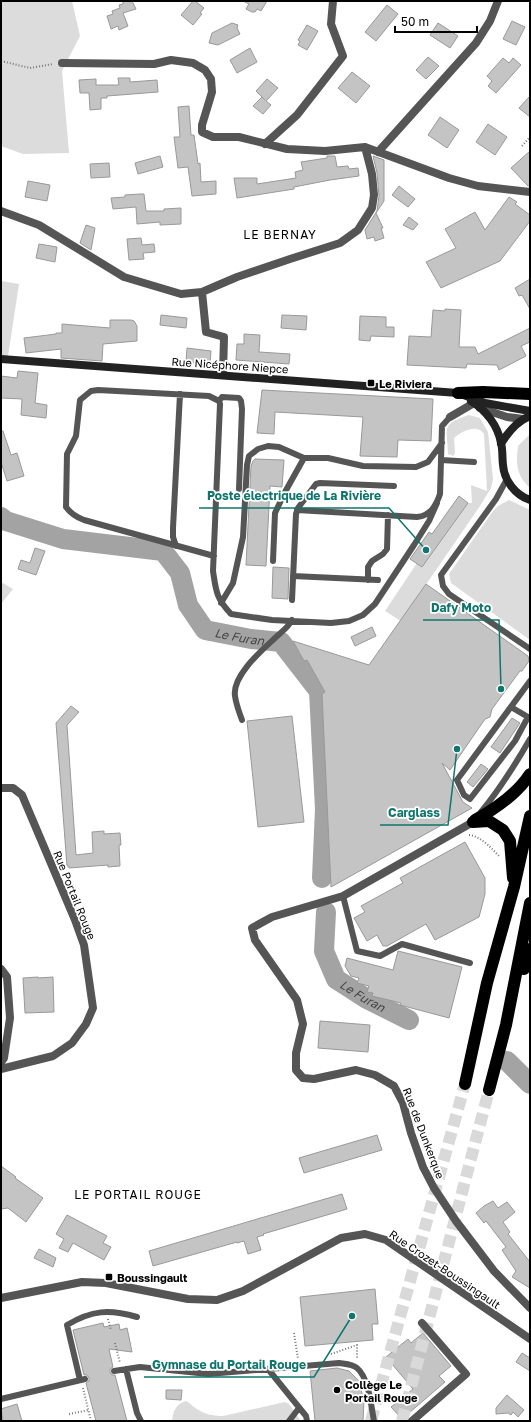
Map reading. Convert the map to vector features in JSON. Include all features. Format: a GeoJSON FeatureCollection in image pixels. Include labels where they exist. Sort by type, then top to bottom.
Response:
{"type":"FeatureCollection","features":[{"type":"Feature","properties":{"kind":"highway"},"geometry":{"type":"LineString","coordinates":[[458,393],[484,392],[530,394]]}},
{"type":"Feature","properties":{"kind":"highway"},"geometry":{"type":"LineString","coordinates":[[468,824],[492,810],[525,782],[530,774]]}},
{"type":"Feature","properties":{"kind":"highway"},"geometry":{"type":"LineString","coordinates":[[465,1084],[487,983],[514,887],[530,816]]}},
{"type":"Feature","properties":{"kind":"highway"},"geometry":{"type":"LineString","coordinates":[[468,824],[489,821],[503,830],[510,842],[514,887]]}},
{"type":"Feature","properties":{"kind":"highway"},"geometry":{"type":"LineString","coordinates":[[506,1026],[530,903]]}},
{"type":"Feature","properties":{"kind":"highway"},"geometry":{"type":"LineString","coordinates":[[489,1090],[506,1026],[530,949]]}},
{"type":"Feature","properties":{"kind":"street"},"geometry":{"type":"LineString","coordinates":[[265,144],[297,115],[343,56],[331,24],[333,1]]}},
{"type":"Feature","properties":{"kind":"street"},"geometry":{"type":"LineString","coordinates":[[378,152],[476,43],[490,21],[498,1]]}},
{"type":"Feature","properties":{"kind":"street"},"geometry":{"type":"LineString","coordinates":[[62,63],[154,64],[171,60],[193,63],[206,70],[211,79],[212,92],[202,125],[202,132],[214,136],[239,137],[288,148],[325,150],[365,147],[449,178],[471,184],[530,192]]}},
{"type":"Feature","properties":{"kind":"street"},"geometry":{"type":"LineString","coordinates":[[1,211],[39,225],[124,277],[182,294],[202,292],[237,277],[290,258],[340,243],[358,230],[372,208],[374,196],[372,174],[365,147]]}},
{"type":"Feature","properties":{"kind":"street"},"geometry":{"type":"LineString","coordinates":[[202,292],[206,332],[224,337],[223,376]]}},
{"type":"Feature","properties":{"kind":"street","name":"Rue Nicéphore Niepce"},"geometry":{"type":"LineString","coordinates":[[1,360],[458,393]]}},
{"type":"Feature","properties":{"kind":"street"},"geometry":{"type":"LineString","coordinates":[[458,393],[477,405],[489,416],[498,432],[501,444],[503,467],[510,486],[524,498],[530,500]]}},
{"type":"Feature","properties":{"kind":"street"},"geometry":{"type":"LineString","coordinates":[[458,393],[485,403],[530,411]]}},
{"type":"Feature","properties":{"kind":"street"},"geometry":{"type":"LineString","coordinates":[[450,417],[477,405],[507,417],[526,418]]}},
{"type":"Feature","properties":{"kind":"street"},"geometry":{"type":"LineString","coordinates":[[501,444],[506,435],[526,418]]}},
{"type":"Feature","properties":{"kind":"street","name":"Rue Portail Rouge"},"geometry":{"type":"LineString","coordinates":[[1,788],[13,788],[22,794],[75,920],[84,945],[93,1008],[86,1024],[72,1043],[53,1056],[1,1069]]}},
{"type":"Feature","properties":{"kind":"street","name":"Rue de Dunkerque"},"geometry":{"type":"LineString","coordinates":[[468,824],[343,896],[272,917],[252,928],[255,940],[297,1000],[303,1024],[296,1053],[296,1070],[303,1078],[314,1079],[356,1070],[376,1075],[394,1086],[403,1103],[411,1133],[423,1167],[434,1188],[456,1221],[494,1271],[530,1308]]}},
{"type":"Feature","properties":{"kind":"street"},"geometry":{"type":"LineString","coordinates":[[1,969],[7,977],[10,1018],[4,1058],[1,1062]]}},
{"type":"Feature","properties":{"kind":"street","name":"Rue Crozet-Boussingault"},"geometry":{"type":"LineString","coordinates":[[1,1298],[82,1282],[106,1283],[188,1299],[217,1300],[243,1291],[341,1238],[365,1234],[386,1240],[530,1339]]}},
{"type":"Feature","properties":{"kind":"street"},"geometry":{"type":"LineString","coordinates":[[412,1421],[466,1374],[422,1323]]}},
{"type":"Feature","properties":{"kind":"lane"},"geometry":{"type":"LineString","coordinates":[[214,556],[75,517],[66,507],[67,454],[76,436],[80,400],[90,391],[98,390],[210,396],[219,401]]}},
{"type":"Feature","properties":{"kind":"lane"},"geometry":{"type":"LineString","coordinates":[[176,546],[173,537],[173,528],[180,394]]}},
{"type":"Feature","properties":{"kind":"lane"},"geometry":{"type":"LineString","coordinates":[[219,401],[222,397],[239,398],[241,401],[239,489]]}},
{"type":"Feature","properties":{"kind":"lane"},"geometry":{"type":"LineString","coordinates":[[219,401],[213,571],[217,593],[221,603],[231,614],[272,620],[331,623],[349,621],[363,615],[375,604],[429,521],[437,503],[440,494],[442,426],[450,417]]}},
{"type":"Feature","properties":{"kind":"lane"},"geometry":{"type":"LineString","coordinates":[[221,603],[234,583],[243,537],[247,465],[249,456],[258,449],[268,446],[279,447],[304,458],[328,458],[364,466],[416,467],[428,462],[442,443]]}},
{"type":"Feature","properties":{"kind":"lane"},"geometry":{"type":"LineString","coordinates":[[273,561],[275,513],[304,458]]}},
{"type":"Feature","properties":{"kind":"lane"},"geometry":{"type":"LineString","coordinates":[[441,460],[474,462]]}},
{"type":"Feature","properties":{"kind":"lane"},"geometry":{"type":"LineString","coordinates":[[507,479],[496,499],[441,575],[443,586],[449,594],[530,649]]}},
{"type":"Feature","properties":{"kind":"lane"},"geometry":{"type":"LineString","coordinates":[[292,600],[296,514],[297,510],[316,484],[394,486]]}},
{"type":"Feature","properties":{"kind":"lane"},"geometry":{"type":"LineString","coordinates":[[297,510],[421,517],[426,515],[437,503]]}},
{"type":"Feature","properties":{"kind":"lane"},"geometry":{"type":"LineString","coordinates":[[368,580],[368,567],[372,561],[383,554],[387,549],[388,515]]}},
{"type":"Feature","properties":{"kind":"lane"},"geometry":{"type":"LineString","coordinates":[[293,576],[378,580]]}},
{"type":"Feature","properties":{"kind":"lane"},"geometry":{"type":"LineString","coordinates":[[242,720],[234,695],[236,683],[240,675],[283,630],[289,626],[292,620]]}},
{"type":"Feature","properties":{"kind":"lane"},"geometry":{"type":"LineString","coordinates":[[511,707],[528,717],[515,741],[470,799],[464,795],[457,780],[530,681]]}},
{"type":"Feature","properties":{"kind":"lane","name":"Rue de Dunkerque"},"geometry":{"type":"LineString","coordinates":[[468,824],[494,796],[514,767],[530,739]]}},
{"type":"Feature","properties":{"kind":"lane"},"geometry":{"type":"LineString","coordinates":[[343,896],[357,951],[380,956],[402,944],[470,963]]}},
{"type":"Feature","properties":{"kind":"lane"},"geometry":{"type":"LineString","coordinates":[[1,1399],[83,1379],[67,1325],[81,1317],[108,1311],[137,1317]]}},
{"type":"Feature","properties":{"kind":"lane"},"geometry":{"type":"LineString","coordinates":[[114,1371],[140,1367],[208,1374],[339,1363],[348,1364],[357,1368],[363,1376],[367,1387],[374,1421]]}},
{"type":"Feature","properties":{"kind":"lane"},"geometry":{"type":"LineString","coordinates":[[268,1369],[300,1408],[306,1416],[307,1421]]}},
{"type":"Feature","properties":{"kind":"lane"},"geometry":{"type":"LineString","coordinates":[[123,1370],[141,1421]]}},
{"type":"Feature","properties":{"kind":"lane"},"geometry":{"type":"LineString","coordinates":[[289,1421],[300,1408]]}},
{"type":"Feature","properties":{"kind":"path"},"geometry":{"type":"LineString","coordinates":[[1,61],[30,68],[62,63]]}},
{"type":"Feature","properties":{"kind":"path"},"geometry":{"type":"LineString","coordinates":[[522,146],[530,136]]}},
{"type":"Feature","properties":{"kind":"path"},"geometry":{"type":"LineString","coordinates":[[468,824],[469,835],[475,835],[497,854]]}},
{"type":"Feature","properties":{"kind":"path"},"geometry":{"type":"LineString","coordinates":[[108,1319],[111,1330]]}},
{"type":"Feature","properties":{"kind":"path"},"geometry":{"type":"LineString","coordinates":[[294,1333],[299,1366]]}},
{"type":"Feature","properties":{"kind":"path"},"geometry":{"type":"LineString","coordinates":[[115,1343],[123,1370]]}},
{"type":"Feature","properties":{"kind":"path"},"geometry":{"type":"LineString","coordinates":[[357,1345],[357,1368]]}},
{"type":"Feature","properties":{"kind":"path"},"geometry":{"type":"LineString","coordinates":[[84,1392],[91,1421]]}},
{"type":"Feature","properties":{"kind":"path"},"geometry":{"type":"LineString","coordinates":[[70,1414],[89,1410]]}},
{"type":"Feature","properties":{"kind":"shaded area"},"geometry":{"type":"Polygon","coordinates":[[[1,1],[72,1],[80,36],[62,71],[69,153],[23,154],[1,146],[1,1]]]}},
{"type":"Feature","properties":{"kind":"shaded area"},"geometry":{"type":"Polygon","coordinates":[[[1,281],[19,284],[8,356],[1,356],[1,281]]]}},
{"type":"Feature","properties":{"kind":"shaded area"},"geometry":{"type":"Polygon","coordinates":[[[469,415],[480,418],[488,432],[493,479],[491,488],[401,621],[385,611],[417,563],[422,567],[468,503],[472,503],[471,485],[487,491],[484,434],[481,431],[473,429],[465,431],[454,438],[455,453],[453,456],[448,454],[447,432],[450,424],[469,415]]]}},
{"type":"Feature","properties":{"kind":"shaded area"},"geometry":{"type":"Polygon","coordinates":[[[530,434],[530,488],[520,474],[517,458],[518,446],[530,434]]]}},
{"type":"Feature","properties":{"kind":"shaded area"},"geometry":{"type":"Polygon","coordinates":[[[509,500],[530,510],[530,640],[451,583],[449,574],[493,511],[498,506],[509,500]]]}},
{"type":"Feature","properties":{"kind":"shaded area"},"geometry":{"type":"Polygon","coordinates":[[[1,582],[13,589],[1,604],[1,582]]]}},
{"type":"Feature","properties":{"kind":"shaded area"},"geometry":{"type":"Polygon","coordinates":[[[186,1401],[204,1413],[223,1416],[285,1402],[289,1404],[301,1421],[172,1421],[176,1408],[186,1401]]]}},
{"type":"Feature","properties":{"kind":"building"},"geometry":{"type":"Polygon","coordinates":[[[123,1],[132,1],[136,9],[123,13],[128,26],[119,30],[118,26],[111,29],[107,16],[113,14],[112,11],[120,8],[119,5],[123,4],[123,1]]]}},
{"type":"Feature","properties":{"kind":"building"},"geometry":{"type":"Polygon","coordinates":[[[193,1],[204,8],[200,13],[202,14],[193,25],[181,15],[193,1]]]}},
{"type":"Feature","properties":{"kind":"building"},"geometry":{"type":"Polygon","coordinates":[[[243,1],[267,1],[261,11],[257,9],[255,12],[252,12],[246,9],[249,4],[243,1]]]}},
{"type":"Feature","properties":{"kind":"building"},"geometry":{"type":"Polygon","coordinates":[[[387,5],[398,14],[376,41],[365,32],[387,5]]]}},
{"type":"Feature","properties":{"kind":"building"},"geometry":{"type":"Polygon","coordinates":[[[512,21],[525,27],[516,45],[503,39],[512,21]]]}},
{"type":"Feature","properties":{"kind":"building"},"geometry":{"type":"Polygon","coordinates":[[[232,23],[238,25],[237,28],[240,34],[218,45],[209,43],[212,33],[232,23]]]}},
{"type":"Feature","properties":{"kind":"building"},"geometry":{"type":"Polygon","coordinates":[[[438,23],[458,36],[450,48],[430,35],[438,23]]]}},
{"type":"Feature","properties":{"kind":"building"},"geometry":{"type":"Polygon","coordinates":[[[307,25],[318,31],[307,50],[298,45],[300,41],[298,40],[307,25]]]}},
{"type":"Feature","properties":{"kind":"building"},"geometry":{"type":"Polygon","coordinates":[[[250,48],[257,62],[237,73],[230,60],[250,48]]]}},
{"type":"Feature","properties":{"kind":"building"},"geometry":{"type":"Polygon","coordinates":[[[428,57],[439,66],[426,79],[416,70],[428,57]]]}},
{"type":"Feature","properties":{"kind":"building"},"geometry":{"type":"Polygon","coordinates":[[[503,58],[509,63],[513,58],[521,65],[496,93],[488,86],[492,81],[487,76],[503,58]]]}},
{"type":"Feature","properties":{"kind":"building"},"geometry":{"type":"Polygon","coordinates":[[[352,72],[370,86],[356,103],[338,88],[352,72]]]}},
{"type":"Feature","properties":{"kind":"building"},"geometry":{"type":"Polygon","coordinates":[[[118,78],[130,78],[130,82],[157,80],[158,92],[107,96],[107,98],[101,98],[101,109],[90,110],[89,93],[80,93],[79,80],[96,79],[96,85],[119,85],[118,78]]]}},
{"type":"Feature","properties":{"kind":"building"},"geometry":{"type":"Polygon","coordinates":[[[267,79],[278,88],[266,101],[271,105],[263,114],[253,106],[262,97],[256,91],[267,79]]]}},
{"type":"Feature","properties":{"kind":"building"},"geometry":{"type":"Polygon","coordinates":[[[530,96],[530,117],[519,108],[530,96]]]}},
{"type":"Feature","properties":{"kind":"building"},"geometry":{"type":"Polygon","coordinates":[[[189,106],[191,135],[194,135],[198,164],[200,163],[201,182],[216,181],[216,194],[192,196],[188,167],[178,168],[174,137],[180,137],[178,107],[189,106]]]}},
{"type":"Feature","properties":{"kind":"building"},"geometry":{"type":"Polygon","coordinates":[[[440,117],[459,130],[447,148],[428,135],[440,117]]]}},
{"type":"Feature","properties":{"kind":"building"},"geometry":{"type":"Polygon","coordinates":[[[488,124],[507,137],[495,155],[476,142],[488,124]]]}},
{"type":"Feature","properties":{"kind":"building"},"geometry":{"type":"Polygon","coordinates":[[[530,151],[530,186],[528,186],[511,168],[530,151]]]}},
{"type":"Feature","properties":{"kind":"building"},"geometry":{"type":"Polygon","coordinates":[[[160,156],[163,167],[138,174],[135,163],[160,156]]]}},
{"type":"Feature","properties":{"kind":"building"},"geometry":{"type":"Polygon","coordinates":[[[327,156],[335,156],[337,167],[348,166],[349,169],[358,168],[359,176],[294,187],[294,189],[237,198],[234,178],[257,178],[257,184],[296,178],[295,172],[303,170],[301,162],[327,158],[327,156]]]}},
{"type":"Feature","properties":{"kind":"building"},"geometry":{"type":"Polygon","coordinates":[[[373,156],[384,160],[384,201],[376,213],[383,228],[381,228],[384,238],[375,241],[374,237],[367,239],[365,230],[377,211],[379,196],[377,173],[373,156]]]}},
{"type":"Feature","properties":{"kind":"building"},"geometry":{"type":"Polygon","coordinates":[[[109,163],[110,177],[91,178],[90,164],[109,163]]]}},
{"type":"Feature","properties":{"kind":"building"},"geometry":{"type":"Polygon","coordinates":[[[28,181],[50,185],[47,201],[25,197],[28,181]]]}},
{"type":"Feature","properties":{"kind":"building"},"geometry":{"type":"Polygon","coordinates":[[[399,186],[415,199],[408,207],[392,195],[399,186]]]}},
{"type":"Feature","properties":{"kind":"building"},"geometry":{"type":"Polygon","coordinates":[[[144,194],[146,211],[164,211],[164,209],[181,208],[181,224],[160,225],[160,222],[137,224],[136,207],[113,209],[111,198],[125,197],[125,195],[144,194]]]}},
{"type":"Feature","properties":{"kind":"building"},"geometry":{"type":"Polygon","coordinates":[[[509,197],[517,202],[515,204],[530,215],[530,221],[500,261],[441,288],[426,262],[456,248],[445,229],[475,212],[485,230],[509,197]]]}},
{"type":"Feature","properties":{"kind":"building"},"geometry":{"type":"Polygon","coordinates":[[[409,217],[418,224],[413,230],[403,225],[409,217]]]}},
{"type":"Feature","properties":{"kind":"building"},"geometry":{"type":"Polygon","coordinates":[[[86,225],[95,228],[91,250],[80,243],[86,225]]]}},
{"type":"Feature","properties":{"kind":"building"},"geometry":{"type":"Polygon","coordinates":[[[141,238],[142,245],[154,244],[155,252],[143,253],[144,259],[129,260],[127,239],[141,238]]]}},
{"type":"Feature","properties":{"kind":"building"},"geometry":{"type":"Polygon","coordinates":[[[39,244],[57,247],[55,262],[36,258],[39,244]]]}},
{"type":"Feature","properties":{"kind":"building"},"geometry":{"type":"Polygon","coordinates":[[[530,279],[530,309],[522,295],[519,296],[515,288],[530,279]]]}},
{"type":"Feature","properties":{"kind":"building"},"geometry":{"type":"Polygon","coordinates":[[[445,309],[461,310],[459,347],[475,347],[478,354],[530,328],[530,342],[521,346],[526,356],[499,370],[497,365],[467,364],[466,368],[407,365],[409,336],[431,337],[433,310],[445,311],[445,309]]]}},
{"type":"Feature","properties":{"kind":"building"},"geometry":{"type":"Polygon","coordinates":[[[161,315],[187,318],[186,328],[160,325],[161,315]]]}},
{"type":"Feature","properties":{"kind":"building"},"geometry":{"type":"Polygon","coordinates":[[[282,315],[307,316],[306,330],[281,328],[282,315]]]}},
{"type":"Feature","properties":{"kind":"building"},"geometry":{"type":"Polygon","coordinates":[[[360,316],[386,317],[386,327],[394,327],[394,337],[371,336],[370,341],[359,340],[360,316]]]}},
{"type":"Feature","properties":{"kind":"building"},"geometry":{"type":"Polygon","coordinates":[[[110,320],[134,321],[137,326],[137,341],[103,344],[102,361],[61,358],[61,349],[26,353],[24,338],[62,333],[62,324],[110,328],[110,320]]]}},
{"type":"Feature","properties":{"kind":"building"},"geometry":{"type":"Polygon","coordinates":[[[244,334],[260,335],[259,352],[290,354],[289,364],[236,360],[237,344],[244,344],[244,334]]]}},
{"type":"Feature","properties":{"kind":"building"},"geometry":{"type":"Polygon","coordinates":[[[187,348],[211,351],[210,364],[186,362],[187,348]]]}},
{"type":"Feature","properties":{"kind":"building"},"geometry":{"type":"Polygon","coordinates":[[[18,371],[38,373],[35,403],[47,405],[46,418],[21,415],[22,399],[1,398],[1,376],[17,378],[18,371]]]}},
{"type":"Feature","properties":{"kind":"building"},"geometry":{"type":"Polygon","coordinates":[[[262,390],[433,399],[431,441],[398,440],[397,457],[360,456],[363,417],[275,412],[274,434],[257,433],[262,390]]]}},
{"type":"Feature","properties":{"kind":"building"},"geometry":{"type":"Polygon","coordinates":[[[1,431],[3,431],[11,455],[17,453],[24,476],[7,481],[1,462],[1,431]]]}},
{"type":"Feature","properties":{"kind":"building"},"geometry":{"type":"Polygon","coordinates":[[[255,459],[284,460],[282,487],[270,486],[266,566],[246,565],[251,466],[255,459]]]}},
{"type":"Feature","properties":{"kind":"building"},"geometry":{"type":"Polygon","coordinates":[[[459,496],[468,503],[422,567],[410,559],[429,532],[432,534],[459,496]]]}},
{"type":"Feature","properties":{"kind":"building"},"geometry":{"type":"Polygon","coordinates":[[[35,548],[45,551],[36,575],[18,569],[21,560],[30,563],[35,548]]]}},
{"type":"Feature","properties":{"kind":"building"},"geometry":{"type":"Polygon","coordinates":[[[273,567],[289,568],[288,599],[272,598],[273,567]]]}},
{"type":"Feature","properties":{"kind":"building"},"geometry":{"type":"Polygon","coordinates":[[[426,584],[528,656],[529,661],[492,709],[490,717],[485,719],[450,770],[442,763],[463,802],[472,808],[331,887],[322,694],[325,692],[307,660],[304,661],[293,641],[369,665],[426,584]]]}},
{"type":"Feature","properties":{"kind":"building"},"geometry":{"type":"Polygon","coordinates":[[[372,627],[376,636],[355,646],[351,637],[372,627]]]}},
{"type":"Feature","properties":{"kind":"building"},"geometry":{"type":"Polygon","coordinates":[[[71,706],[79,712],[67,725],[76,855],[93,853],[92,832],[104,831],[104,834],[120,833],[120,866],[108,867],[108,865],[69,868],[69,866],[67,866],[56,723],[71,706]]]}},
{"type":"Feature","properties":{"kind":"building"},"geometry":{"type":"Polygon","coordinates":[[[292,716],[304,822],[258,827],[247,721],[292,716]]]}},
{"type":"Feature","properties":{"kind":"building"},"geometry":{"type":"Polygon","coordinates":[[[512,718],[520,723],[500,753],[491,747],[512,718]]]}},
{"type":"Feature","properties":{"kind":"building"},"geometry":{"type":"Polygon","coordinates":[[[481,764],[488,769],[473,787],[467,782],[481,764]]]}},
{"type":"Feature","properties":{"kind":"building"},"geometry":{"type":"Polygon","coordinates":[[[465,842],[485,878],[485,894],[479,917],[435,940],[426,924],[387,946],[383,946],[377,935],[367,941],[354,918],[365,912],[361,906],[403,883],[400,878],[465,842]]]}},
{"type":"Feature","properties":{"kind":"building"},"geometry":{"type":"Polygon","coordinates":[[[398,951],[462,967],[449,1018],[400,1005],[401,1003],[372,996],[373,993],[367,992],[369,986],[357,983],[359,978],[351,976],[345,966],[347,958],[393,970],[398,951]]]}},
{"type":"Feature","properties":{"kind":"building"},"geometry":{"type":"Polygon","coordinates":[[[53,977],[54,1012],[25,1013],[23,978],[53,977]]]}},
{"type":"Feature","properties":{"kind":"building"},"geometry":{"type":"Polygon","coordinates":[[[320,1021],[370,1025],[368,1052],[318,1048],[320,1021]]]}},
{"type":"Feature","properties":{"kind":"building"},"geometry":{"type":"Polygon","coordinates":[[[377,1135],[382,1150],[304,1173],[299,1158],[377,1135]]]}},
{"type":"Feature","properties":{"kind":"building"},"geometry":{"type":"Polygon","coordinates":[[[1,1166],[43,1198],[26,1222],[8,1208],[1,1209],[1,1166]]]}},
{"type":"Feature","properties":{"kind":"building"},"geometry":{"type":"Polygon","coordinates":[[[342,1194],[347,1209],[263,1234],[264,1235],[257,1237],[261,1250],[248,1254],[244,1241],[237,1242],[153,1266],[149,1251],[342,1194]]]}},
{"type":"Feature","properties":{"kind":"building"},"geometry":{"type":"Polygon","coordinates":[[[493,1201],[498,1208],[507,1202],[515,1212],[503,1222],[510,1232],[508,1234],[530,1262],[530,1288],[512,1277],[516,1271],[502,1250],[506,1247],[486,1221],[484,1223],[476,1213],[493,1201]]]}},
{"type":"Feature","properties":{"kind":"building"},"geometry":{"type":"Polygon","coordinates":[[[67,1215],[107,1236],[103,1243],[111,1247],[104,1260],[73,1243],[68,1252],[59,1248],[64,1239],[56,1234],[67,1215]]]}},
{"type":"Feature","properties":{"kind":"building"},"geometry":{"type":"Polygon","coordinates":[[[39,1249],[56,1258],[53,1267],[34,1258],[39,1249]]]}},
{"type":"Feature","properties":{"kind":"building"},"geometry":{"type":"Polygon","coordinates":[[[375,1289],[378,1324],[372,1324],[373,1340],[305,1346],[300,1297],[375,1289]]]}},
{"type":"Feature","properties":{"kind":"building"},"geometry":{"type":"Polygon","coordinates":[[[103,1323],[104,1327],[119,1324],[120,1330],[127,1328],[132,1352],[109,1349],[113,1367],[110,1369],[110,1372],[112,1375],[115,1375],[127,1421],[96,1421],[86,1383],[89,1381],[89,1378],[87,1375],[84,1375],[73,1330],[103,1323]]]}},
{"type":"Feature","properties":{"kind":"building"},"geometry":{"type":"Polygon","coordinates":[[[423,1333],[451,1366],[439,1376],[445,1382],[402,1419],[391,1407],[413,1389],[386,1357],[408,1339],[411,1343],[423,1333]]]}},
{"type":"Feature","properties":{"kind":"building"},"geometry":{"type":"Polygon","coordinates":[[[522,1353],[530,1358],[530,1371],[516,1362],[522,1353]]]}},
{"type":"Feature","properties":{"kind":"building","name":"Collège Le Portail Rouge"},"geometry":{"type":"Polygon","coordinates":[[[337,1368],[349,1371],[359,1381],[364,1401],[363,1421],[315,1421],[310,1371],[337,1368]]]}},
{"type":"Feature","properties":{"kind":"building"},"geometry":{"type":"Polygon","coordinates":[[[166,1390],[182,1390],[181,1400],[166,1399],[166,1390]]]}},
{"type":"Feature","properties":{"kind":"building"},"geometry":{"type":"Polygon","coordinates":[[[507,1395],[524,1410],[518,1417],[513,1412],[511,1415],[508,1413],[496,1414],[496,1408],[507,1395]]]}},
{"type":"Feature","properties":{"kind":"building"},"geometry":{"type":"Polygon","coordinates":[[[17,1404],[22,1421],[3,1421],[1,1409],[17,1404]]]}},
{"type":"Feature","properties":{"kind":"waterway","name":"Le Furan"},"geometry":{"type":"LineString","coordinates":[[1,517],[6,521],[63,539],[163,551],[180,573],[188,605],[205,630],[251,639],[281,642],[319,691],[325,809],[322,878]]}},
{"type":"Feature","properties":{"kind":"waterway","name":"Le Furan"},"geometry":{"type":"LineString","coordinates":[[326,912],[324,951],[336,979],[367,999],[409,1020]]}},
{"type":"Feature","properties":{"kind":"waterway","name":"Le Furan"},"geometry":{"type":"LineString","coordinates":[[507,1061],[530,1084]]}},
{"type":"Feature","properties":{"kind":"tunnel"},"geometry":{"type":"LineString","coordinates":[[371,1421],[465,1084]]}},
{"type":"Feature","properties":{"kind":"tunnel"},"geometry":{"type":"LineString","coordinates":[[402,1421],[489,1090]]}},
{"type":"Feature","properties":{"kind":"place","name":"Le Riviera"},"geometry":{"type":"Point","coordinates":[371,383]}},
{"type":"Feature","properties":{"kind":"place","name":"Poste électrique de La Rivière"},"geometry":{"type":"Point","coordinates":[426,550]}},
{"type":"Feature","properties":{"kind":"place","name":"Dafy Moto"},"geometry":{"type":"Point","coordinates":[501,689]}},
{"type":"Feature","properties":{"kind":"place","name":"Carglass"},"geometry":{"type":"Point","coordinates":[457,749]}},
{"type":"Feature","properties":{"kind":"place","name":"Boussingault"},"geometry":{"type":"Point","coordinates":[109,1277]}},
{"type":"Feature","properties":{"kind":"place","name":"Gymnase du Portail Rouge"},"geometry":{"type":"Point","coordinates":[352,1316]}},
{"type":"Feature","properties":{"kind":"place","name":"Collège Le Portail Rouge"},"geometry":{"type":"Point","coordinates":[337,1390]}},
{"type":"Feature","properties":{"kind":"district","name":"LE BERNAY"},"geometry":{"type":"Point","coordinates":[280,234]}},
{"type":"Feature","properties":{"kind":"district","name":"LE PORTAIL ROUGE"},"geometry":{"type":"Point","coordinates":[138,1194]}}]}
